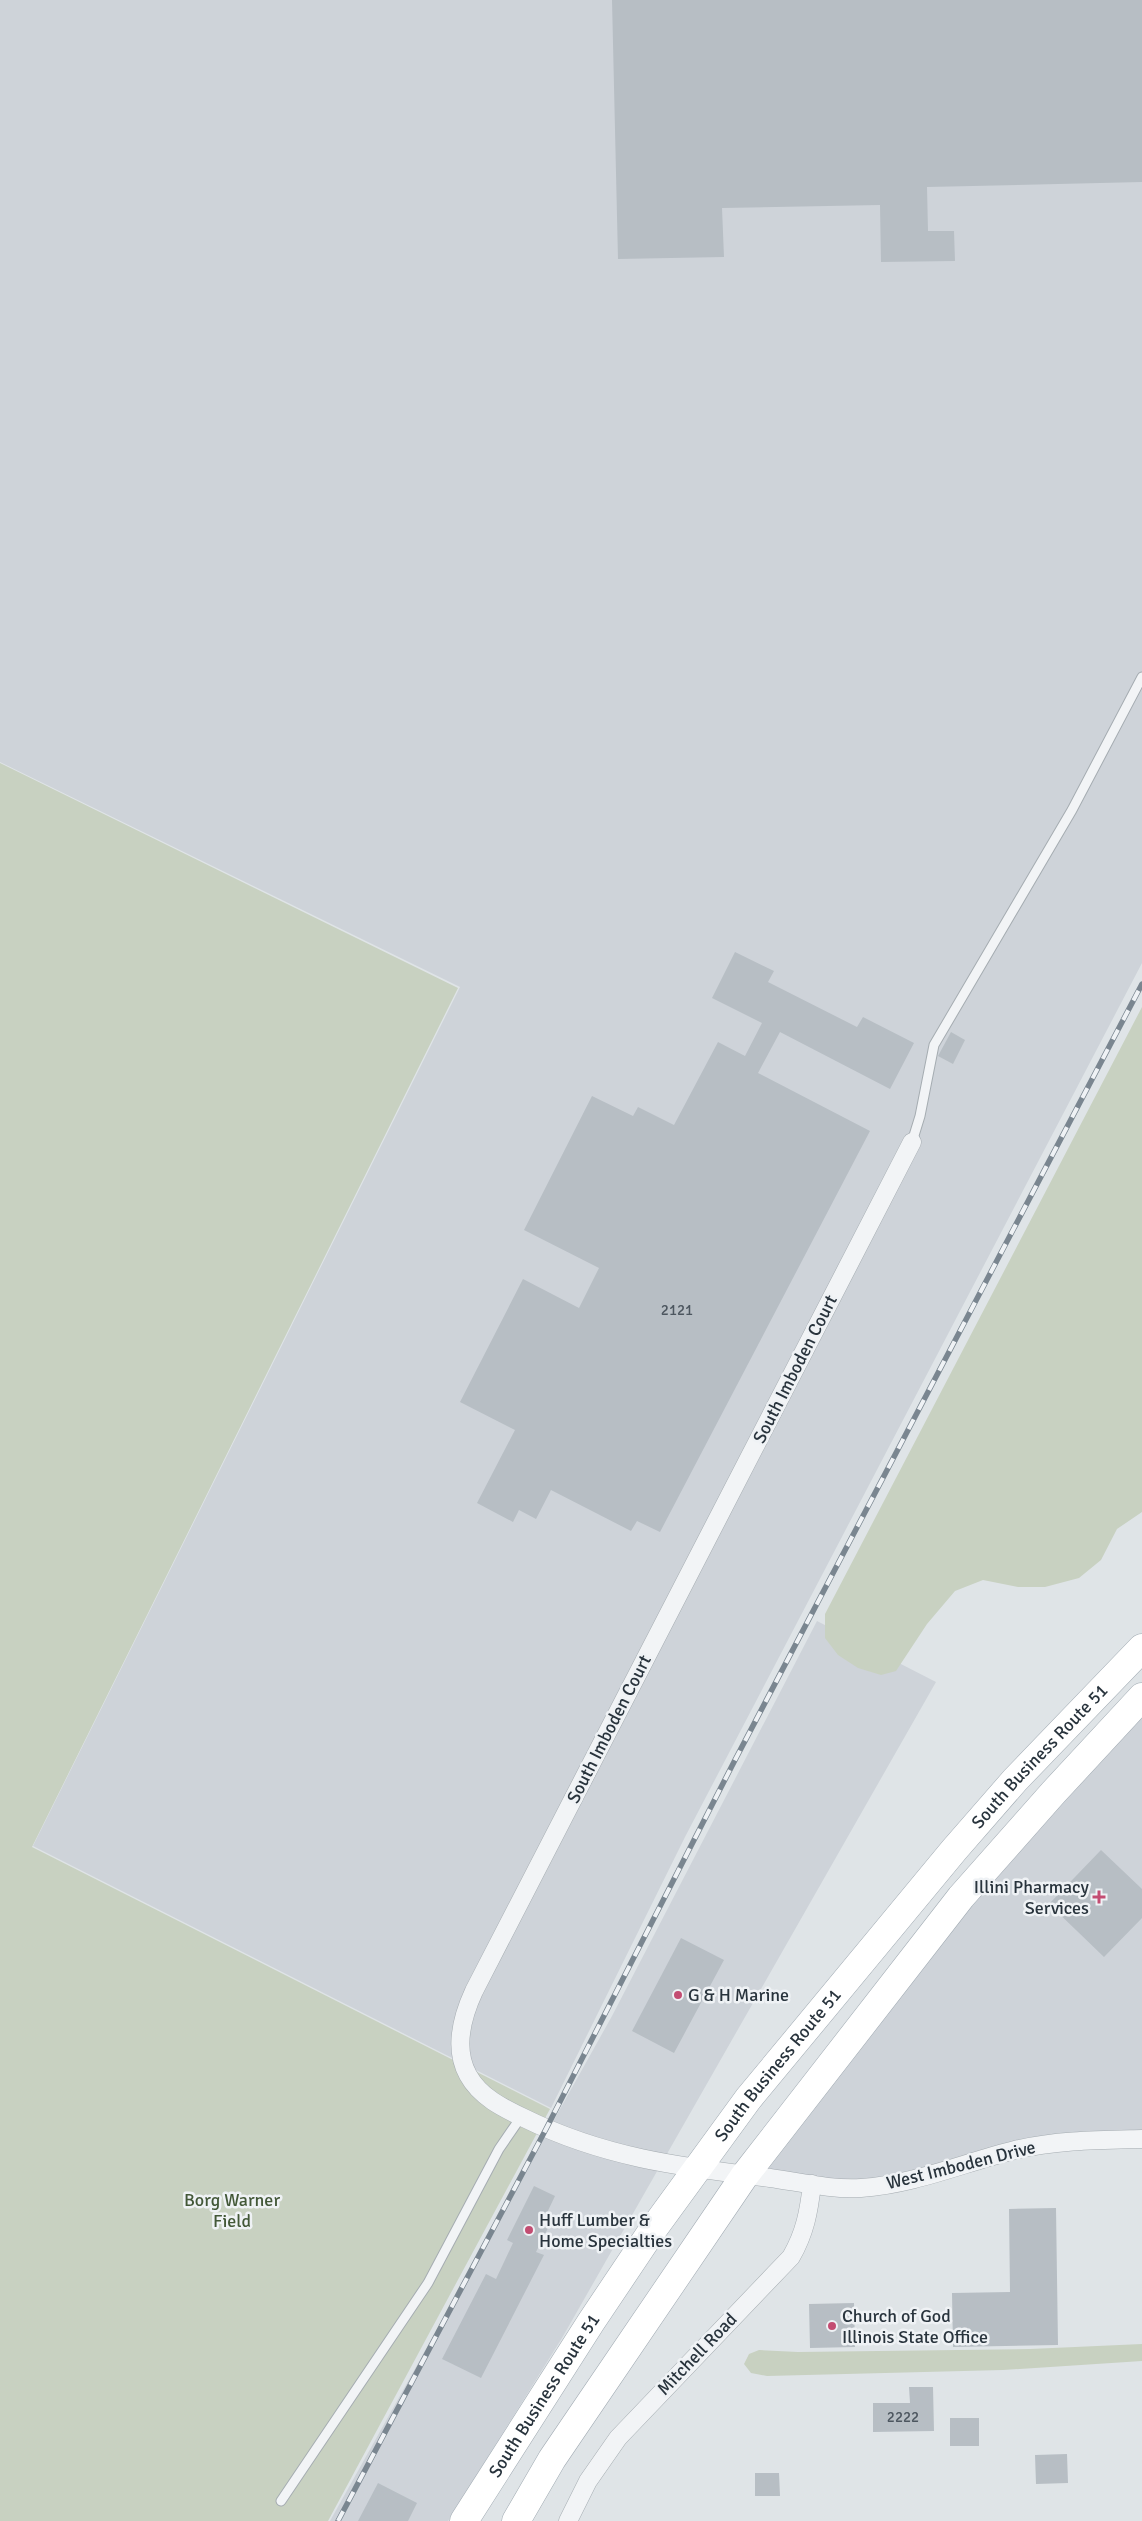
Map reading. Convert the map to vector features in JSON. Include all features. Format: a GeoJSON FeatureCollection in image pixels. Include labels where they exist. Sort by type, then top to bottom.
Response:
{"type":"FeatureCollection","features":[{"type":"Feature","properties":{"kind":"main road","name":"South Business Route 51"},"geometry":{"type":"LineString","coordinates":[[516,2521],[721,2172],[748,2099],[954,1850],[1015,1780],[1142,1648]]}},
{"type":"Feature","properties":{"kind":"main road","name":"South Business Route 51"},"geometry":{"type":"LineString","coordinates":[[464,2521],[590,2322],[1053,1792],[1142,1697]]}},
{"type":"Feature","properties":{"kind":"street","name":"South Imboden Court"},"geometry":{"type":"LineString","coordinates":[[721,2172],[611,2152],[579,2142],[501,2107],[481,2092],[468,2075],[461,2058],[460,2035],[464,2014],[912,1142]]}},
{"type":"Feature","properties":{"kind":"street","name":"West Imboden Drive"},"geometry":{"type":"LineString","coordinates":[[721,2172],[858,2188],[896,2184],[1016,2150],[1052,2143],[1142,2139]]}},
{"type":"Feature","properties":{"kind":"street","name":"Mitchell Road"},"geometry":{"type":"LineString","coordinates":[[568,2521],[588,2481],[618,2438],[791,2257],[802,2238],[808,2218],[812,2184]]}},
{"type":"Feature","properties":{"kind":"lane"},"geometry":{"type":"LineString","coordinates":[[912,1142],[920,1116],[934,1045],[1072,810],[1142,677]]}},
{"type":"Feature","properties":{"kind":"lane"},"geometry":{"type":"LineString","coordinates":[[281,2501],[428,2283],[499,2149],[521,2117]]}},
{"type":"Feature","properties":{"kind":"shaded area"},"geometry":{"type":"Polygon","coordinates":[[[0,0],[1142,0],[1142,963],[685,1837],[551,2108],[33,1846],[460,987],[0,762],[0,0]]]}},
{"type":"Feature","properties":{"kind":"shaded area"},"geometry":{"type":"Polygon","coordinates":[[[817,1621],[936,1682],[562,2338],[448,2521],[330,2521],[612,2016],[817,1621]]]}},
{"type":"Feature","properties":{"kind":"shaded area"},"geometry":{"type":"Polygon","coordinates":[[[1142,1709],[1142,2132],[850,2182],[754,2171],[958,1913],[1142,1709]]]}},
{"type":"Feature","properties":{"kind":"green space","name":"Borg Warner Field"},"geometry":{"type":"Polygon","coordinates":[[[0,763],[458,988],[32,1847],[550,2109],[328,2521],[0,2521],[0,763]]]}},
{"type":"Feature","properties":{"kind":"green space"},"geometry":{"type":"Polygon","coordinates":[[[1142,1007],[1142,1512],[1117,1529],[1101,1560],[1079,1578],[1045,1587],[1018,1587],[983,1580],[955,1591],[927,1624],[896,1671],[881,1675],[858,1668],[838,1655],[825,1638],[825,1614],[1142,1007]]]}},
{"type":"Feature","properties":{"kind":"green space"},"geometry":{"type":"Polygon","coordinates":[[[1142,2344],[1142,2361],[1003,2370],[767,2376],[751,2373],[744,2364],[749,2354],[759,2350],[798,2352],[1030,2349],[1142,2344]]]}},
{"type":"Feature","properties":{"kind":"building"},"geometry":{"type":"Polygon","coordinates":[[[612,0],[1142,0],[1142,182],[927,187],[928,231],[954,231],[955,261],[881,262],[880,205],[722,208],[724,257],[618,259],[612,0]]]}},
{"type":"Feature","properties":{"kind":"building"},"geometry":{"type":"Polygon","coordinates":[[[735,952],[774,971],[768,982],[857,1027],[863,1017],[914,1043],[890,1089],[780,1032],[758,1073],[870,1131],[660,1532],[637,1521],[631,1531],[551,1490],[536,1519],[519,1510],[513,1522],[477,1503],[515,1430],[460,1402],[523,1279],[579,1308],[599,1268],[524,1230],[592,1096],[633,1116],[638,1107],[674,1125],[718,1042],[745,1056],[762,1023],[712,998],[735,952]]]}},
{"type":"Feature","properties":{"kind":"building"},"geometry":{"type":"Polygon","coordinates":[[[951,1032],[965,1040],[953,1064],[938,1056],[951,1032]]]}},
{"type":"Feature","properties":{"kind":"building","name":"Illini Pharmacy Services"},"geometry":{"type":"Polygon","coordinates":[[[1101,1850],[1142,1889],[1142,1918],[1104,1957],[1049,1904],[1101,1850]]]}},
{"type":"Feature","properties":{"kind":"building","name":"G & H Marine"},"geometry":{"type":"Polygon","coordinates":[[[681,1938],[724,1960],[674,2053],[632,2031],[681,1938]]]}},
{"type":"Feature","properties":{"kind":"building"},"geometry":{"type":"Polygon","coordinates":[[[534,2186],[555,2196],[545,2217],[552,2220],[536,2252],[544,2255],[481,2378],[442,2359],[486,2274],[496,2279],[513,2243],[507,2240],[534,2186]]]}},
{"type":"Feature","properties":{"kind":"building"},"geometry":{"type":"Polygon","coordinates":[[[1056,2208],[1058,2345],[953,2347],[952,2293],[1010,2292],[1009,2209],[1056,2208]]]}},
{"type":"Feature","properties":{"kind":"building","name":"Church of God Illinois State Office"},"geometry":{"type":"Polygon","coordinates":[[[854,2303],[855,2347],[810,2348],[809,2304],[854,2303]]]}},
{"type":"Feature","properties":{"kind":"building"},"geometry":{"type":"Polygon","coordinates":[[[909,2387],[933,2387],[934,2431],[873,2432],[873,2403],[910,2403],[909,2387]]]}},
{"type":"Feature","properties":{"kind":"building"},"geometry":{"type":"Polygon","coordinates":[[[950,2418],[979,2418],[979,2446],[950,2446],[950,2418]]]}},
{"type":"Feature","properties":{"kind":"building"},"geometry":{"type":"Polygon","coordinates":[[[1067,2454],[1068,2483],[1036,2484],[1035,2455],[1067,2454]]]}},
{"type":"Feature","properties":{"kind":"building"},"geometry":{"type":"Polygon","coordinates":[[[755,2473],[779,2473],[780,2496],[755,2496],[755,2473]]]}},
{"type":"Feature","properties":{"kind":"building"},"geometry":{"type":"Polygon","coordinates":[[[378,2483],[417,2503],[408,2521],[358,2521],[378,2483]]]}},
{"type":"Feature","properties":{"kind":"railway"},"geometry":{"type":"LineString","coordinates":[[338,2521],[546,2129],[735,1760],[1142,984]]}},
{"type":"Feature","properties":{"kind":"place","name":"Illini Pharmacy Services"},"geometry":{"type":"Point","coordinates":[1099,1897]}},
{"type":"Feature","properties":{"kind":"place","name":"G & H Marine"},"geometry":{"type":"Point","coordinates":[678,1995]}},
{"type":"Feature","properties":{"kind":"place","name":"Huff Lumber & Home Specialties"},"geometry":{"type":"Point","coordinates":[529,2230]}},
{"type":"Feature","properties":{"kind":"place","name":"Church of God Illinois State Office"},"geometry":{"type":"Point","coordinates":[832,2326]}}]}
